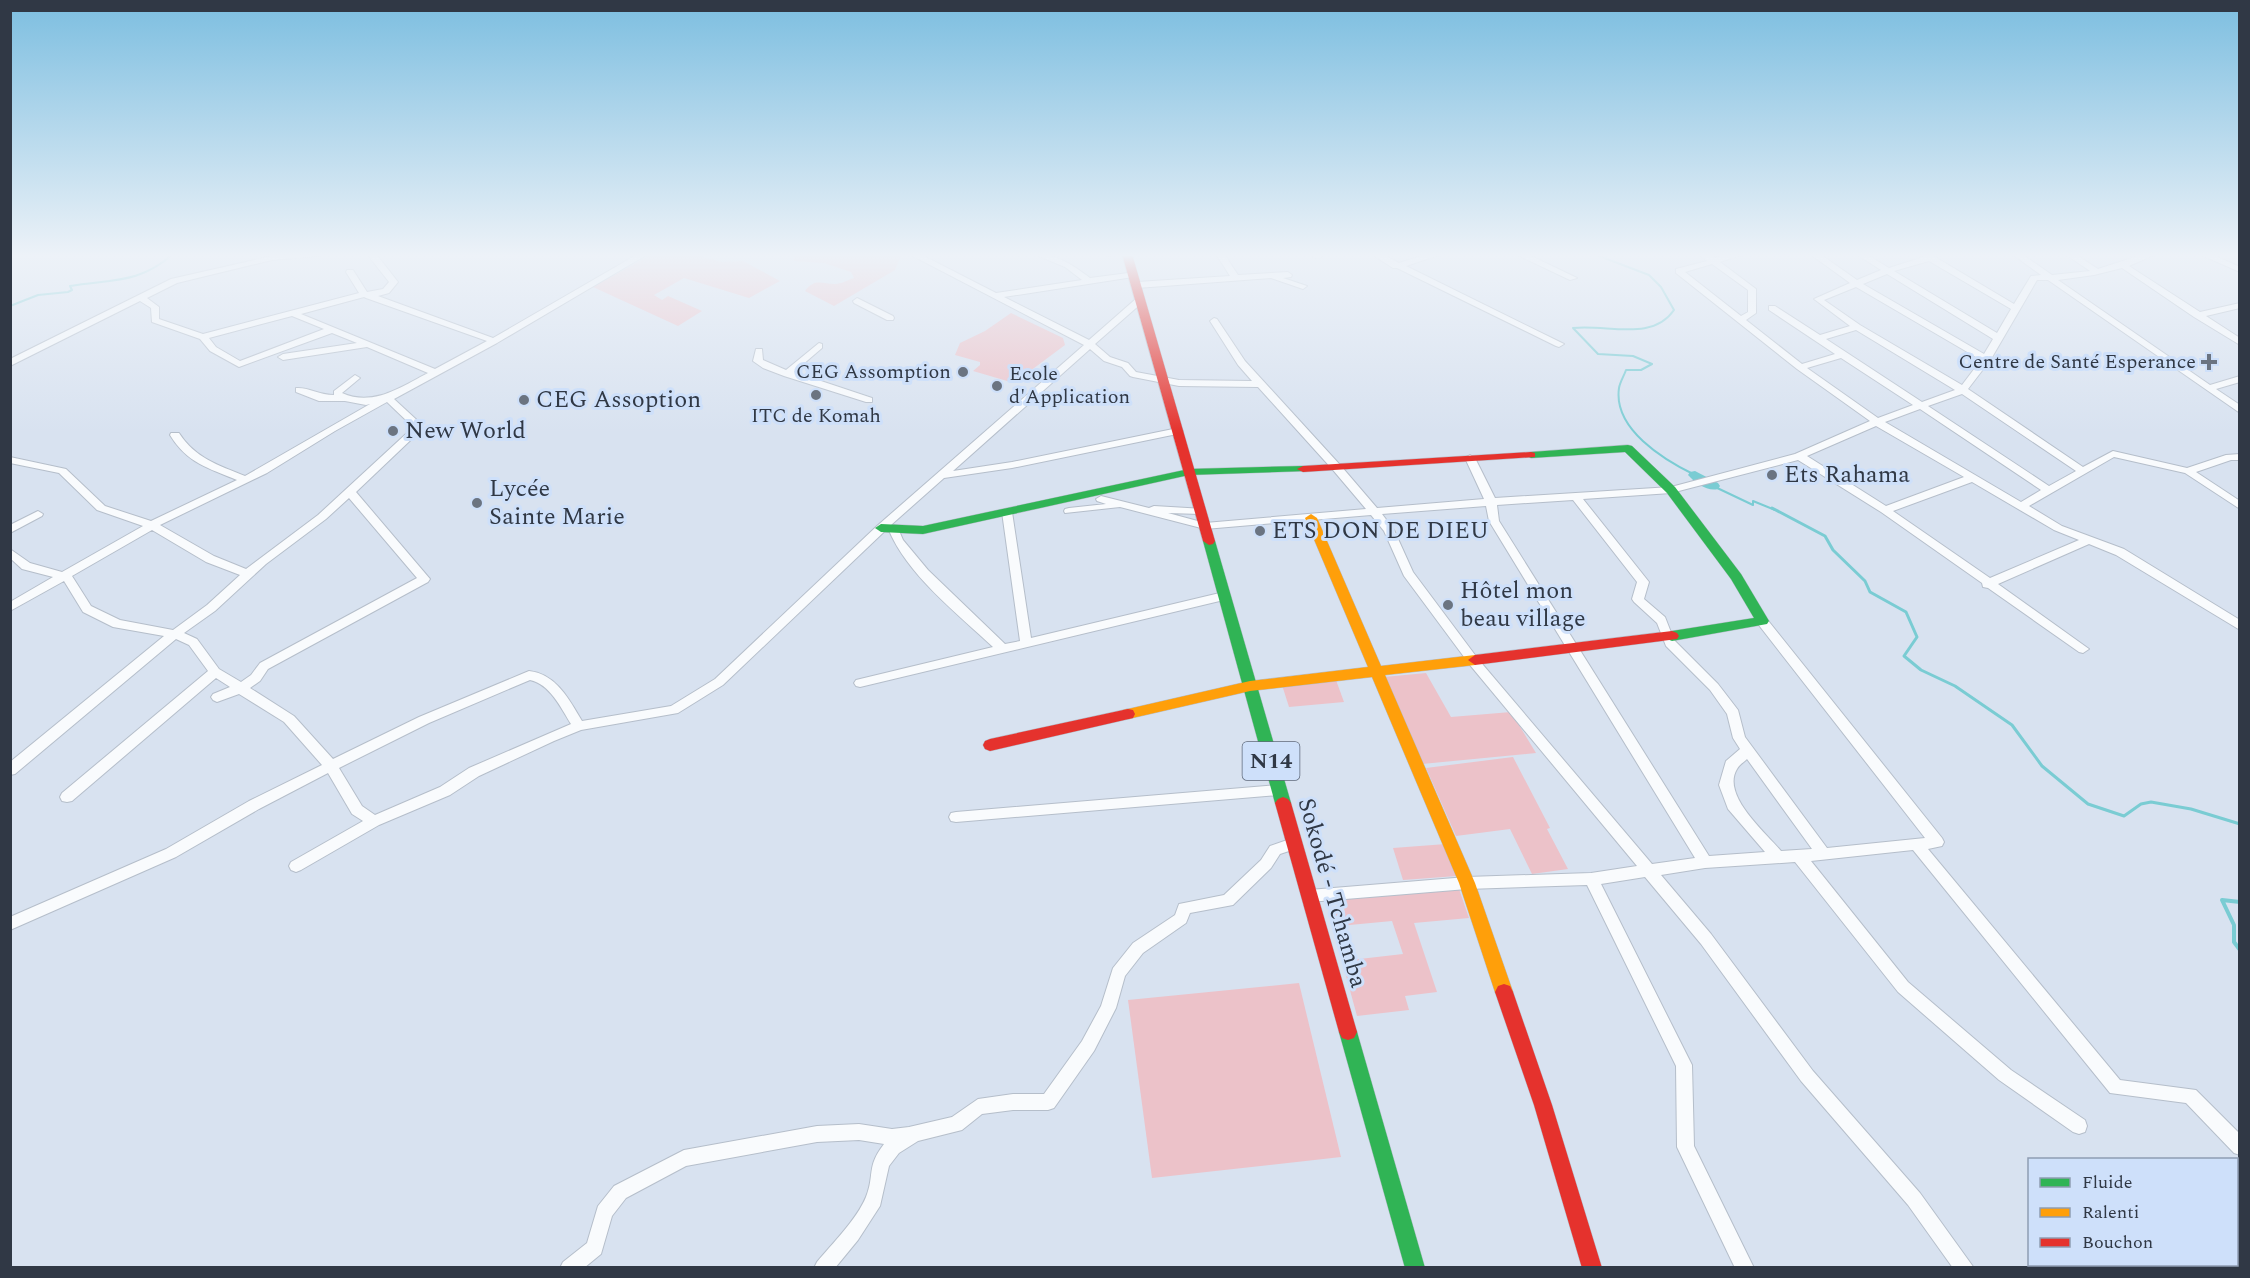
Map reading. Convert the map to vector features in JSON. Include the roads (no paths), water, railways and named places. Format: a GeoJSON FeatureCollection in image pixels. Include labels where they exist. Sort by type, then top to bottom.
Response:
{"type":"FeatureCollection","features":[{"type":"Feature","properties":{"kind":"street"},"geometry":{"type":"LineString","coordinates":[[10,363],[107,314]]}},
{"type":"Feature","properties":{"kind":"street"},"geometry":{"type":"LineString","coordinates":[[155,314],[155,320],[203,338],[213,349],[239,364],[333,329]]}},
{"type":"Feature","properties":{"kind":"street"},"geometry":{"type":"LineString","coordinates":[[203,338],[290,314]]}},
{"type":"Feature","properties":{"kind":"street"},"geometry":{"type":"LineString","coordinates":[[294,314],[437,373]]}},
{"type":"Feature","properties":{"kind":"street"},"geometry":{"type":"LineString","coordinates":[[418,314],[494,341]]}},
{"type":"Feature","properties":{"kind":"street"},"geometry":{"type":"LineString","coordinates":[[10,608],[152,525],[245,479],[387,397],[437,373],[541,314]]}},
{"type":"Feature","properties":{"kind":"street"},"geometry":{"type":"LineString","coordinates":[[882,314],[890,318]]}},
{"type":"Feature","properties":{"kind":"street"},"geometry":{"type":"LineString","coordinates":[[1029,314],[1089,344],[1107,359],[1125,365],[1133,374],[1164,381],[1260,384]]}},
{"type":"Feature","properties":{"kind":"street"},"geometry":{"type":"LineString","coordinates":[[296,866],[374,821],[445,791],[474,772],[579,726],[674,710],[718,682],[942,475],[1124,314]]}},
{"type":"Feature","properties":{"kind":"street","name":"Sokodé - Tchamba"},"geometry":{"type":"LineString","coordinates":[[1145,314],[1293,844],[1415,1268]]}},
{"type":"Feature","properties":{"kind":"street"},"geometry":{"type":"LineString","coordinates":[[1496,314],[1559,344]]}},
{"type":"Feature","properties":{"kind":"street"},"geometry":{"type":"LineString","coordinates":[[1731,314],[1877,422],[2058,528],[2086,541],[2120,552],[2240,626]]}},
{"type":"Feature","properties":{"kind":"street"},"geometry":{"type":"LineString","coordinates":[[1739,320],[1751,314]]}},
{"type":"Feature","properties":{"kind":"street"},"geometry":{"type":"LineString","coordinates":[[1780,314],[2049,491]]}},
{"type":"Feature","properties":{"kind":"street"},"geometry":{"type":"LineString","coordinates":[[1838,314],[1963,390],[2084,472]]}},
{"type":"Feature","properties":{"kind":"street"},"geometry":{"type":"LineString","coordinates":[[1908,314],[1986,359]]}},
{"type":"Feature","properties":{"kind":"street"},"geometry":{"type":"LineString","coordinates":[[1958,314],[1998,338]]}},
{"type":"Feature","properties":{"kind":"street"},"geometry":{"type":"LineString","coordinates":[[887,528],[923,530],[1007,512],[1100,499],[1205,526],[1689,487],[1799,456],[1877,422],[1963,390],[1986,359],[2012,314]]}},
{"type":"Feature","properties":{"kind":"street"},"geometry":{"type":"LineString","coordinates":[[2101,314],[2240,410]]}},
{"type":"Feature","properties":{"kind":"street"},"geometry":{"type":"LineString","coordinates":[[2197,315],[2203,314]]}},
{"type":"Feature","properties":{"kind":"street"},"geometry":{"type":"LineString","coordinates":[[2197,315],[2240,342]]}},
{"type":"Feature","properties":{"kind":"street"},"geometry":{"type":"LineString","coordinates":[[1214,321],[1241,363],[1337,468],[1389,530],[1408,573],[1474,662],[1733,974],[1807,1076],[1914,1199],[1965,1268]]}},
{"type":"Feature","properties":{"kind":"street"},"geometry":{"type":"LineString","coordinates":[[1817,339],[1857,327]]}},
{"type":"Feature","properties":{"kind":"street"},"geometry":{"type":"LineString","coordinates":[[283,357],[370,344]]}},
{"type":"Feature","properties":{"kind":"street"},"geometry":{"type":"LineString","coordinates":[[787,374],[819,346]]}},
{"type":"Feature","properties":{"kind":"street"},"geometry":{"type":"LineString","coordinates":[[759,351],[758,361],[787,374],[868,400]]}},
{"type":"Feature","properties":{"kind":"street"},"geometry":{"type":"LineString","coordinates":[[1800,367],[1841,355]]}},
{"type":"Feature","properties":{"kind":"street"},"geometry":{"type":"LineString","coordinates":[[345,398],[337,393],[356,378]]}},
{"type":"Feature","properties":{"kind":"street"},"geometry":{"type":"LineString","coordinates":[[2208,388],[2240,379]]}},
{"type":"Feature","properties":{"kind":"street"},"geometry":{"type":"LineString","coordinates":[[298,390],[319,398],[345,398],[366,402],[387,397]]}},
{"type":"Feature","properties":{"kind":"street"},"geometry":{"type":"LineString","coordinates":[[10,770],[175,634],[211,608],[248,574],[350,492],[412,434],[416,427],[410,417],[387,397]]}},
{"type":"Feature","properties":{"kind":"street"},"geometry":{"type":"LineString","coordinates":[[942,475],[1012,465],[1178,431]]}},
{"type":"Feature","properties":{"kind":"street"},"geometry":{"type":"LineString","coordinates":[[175,435],[183,450],[195,459],[245,479]]}},
{"type":"Feature","properties":{"kind":"street"},"geometry":{"type":"LineString","coordinates":[[1069,511],[1100,499],[1189,472],[1337,468],[1628,448],[1671,490],[1736,577],[1762,621],[1936,843],[1646,868],[1591,879],[1467,883],[1309,896]]}},
{"type":"Feature","properties":{"kind":"street"},"geometry":{"type":"LineString","coordinates":[[2021,506],[2113,454],[2188,471],[2240,506]]}},
{"type":"Feature","properties":{"kind":"street"},"geometry":{"type":"LineString","coordinates":[[1799,456],[1885,510],[1987,584],[2083,649]]}},
{"type":"Feature","properties":{"kind":"street"},"geometry":{"type":"LineString","coordinates":[[2188,471],[2230,457],[2240,458]]}},
{"type":"Feature","properties":{"kind":"street"},"geometry":{"type":"LineString","coordinates":[[1470,458],[1491,502],[1494,521],[1705,862]]}},
{"type":"Feature","properties":{"kind":"street"},"geometry":{"type":"LineString","coordinates":[[10,460],[62,471],[101,508],[152,525],[210,559],[248,574]]}},
{"type":"Feature","properties":{"kind":"street"},"geometry":{"type":"LineString","coordinates":[[1885,510],[1972,478]]}},
{"type":"Feature","properties":{"kind":"street"},"geometry":{"type":"LineString","coordinates":[[217,697],[241,689],[258,678],[264,666],[424,579],[350,492]]}},
{"type":"Feature","properties":{"kind":"street"},"geometry":{"type":"LineString","coordinates":[[1576,497],[1640,577],[1643,582],[1638,599],[1664,623],[1666,637],[1714,687],[1733,713],[1739,738],[1824,854]]}},
{"type":"Feature","properties":{"kind":"street"},"geometry":{"type":"LineString","coordinates":[[1126,506],[1200,512]]}},
{"type":"Feature","properties":{"kind":"street"},"geometry":{"type":"LineString","coordinates":[[181,510],[167,522],[168,529],[181,542]]}},
{"type":"Feature","properties":{"kind":"street"},"geometry":{"type":"LineString","coordinates":[[1007,512],[1026,643]]}},
{"type":"Feature","properties":{"kind":"street"},"geometry":{"type":"LineString","coordinates":[[10,530],[38,514]]}},
{"type":"Feature","properties":{"kind":"street"},"geometry":{"type":"LineString","coordinates":[[1311,518],[1467,883],[1543,1105],[1592,1268]]}},
{"type":"Feature","properties":{"kind":"street"},"geometry":{"type":"LineString","coordinates":[[887,528],[951,602],[1003,649]]}},
{"type":"Feature","properties":{"kind":"street"},"geometry":{"type":"LineString","coordinates":[[1987,584],[2086,541]]}},
{"type":"Feature","properties":{"kind":"street"},"geometry":{"type":"LineString","coordinates":[[10,552],[26,566],[67,576],[87,609],[117,624],[175,634],[193,642],[215,672],[289,719],[331,766],[357,810],[374,821]]}},
{"type":"Feature","properties":{"kind":"street"},"geometry":{"type":"LineString","coordinates":[[860,682],[1224,596]]}},
{"type":"Feature","properties":{"kind":"street"},"geometry":{"type":"LineString","coordinates":[[990,745],[1250,686],[1474,662],[1666,637],[1762,621]]}},
{"type":"Feature","properties":{"kind":"street"},"geometry":{"type":"LineString","coordinates":[[67,797],[215,672]]}},
{"type":"Feature","properties":{"kind":"street"},"geometry":{"type":"LineString","coordinates":[[10,924],[171,853],[254,805],[331,766],[424,720],[529,675],[535,674],[554,688],[579,726]]}},
{"type":"Feature","properties":{"kind":"street"},"geometry":{"type":"LineString","coordinates":[[1747,748],[1742,757],[1731,765],[1726,785],[1733,805],[1778,857]]}},
{"type":"Feature","properties":{"kind":"street"},"geometry":{"type":"LineString","coordinates":[[956,818],[1279,790]]}},
{"type":"Feature","properties":{"kind":"street"},"geometry":{"type":"LineString","coordinates":[[570,1268],[595,1248],[604,1212],[620,1192],[684,1158],[817,1134],[858,1132],[892,1137],[913,1135],[956,1124],[978,1107],[1013,1102],[1048,1102],[1088,1046],[1108,1008],[1118,973],[1138,948],[1181,919],[1184,908],[1228,901],[1266,864],[1275,850],[1293,844]]}},
{"type":"Feature","properties":{"kind":"street"},"geometry":{"type":"LineString","coordinates":[[1917,844],[2116,1087],[2190,1096],[2240,1148]]}},
{"type":"Feature","properties":{"kind":"street"},"geometry":{"type":"LineString","coordinates":[[1799,856],[1903,987],[2005,1075],[2079,1126]]}},
{"type":"Feature","properties":{"kind":"street"},"geometry":{"type":"LineString","coordinates":[[1591,879],[1684,1065],[1686,1147],[1745,1268]]}},
{"type":"Feature","properties":{"kind":"street"},"geometry":{"type":"LineString","coordinates":[[823,1268],[852,1234],[874,1200],[881,1162],[893,1147],[913,1135]]}},
{"type":"Feature","properties":{"kind":"waterway"},"geometry":{"type":"LineString","coordinates":[[1671,314],[1654,326],[1642,329],[1573,328],[1598,354],[1633,356],[1652,364],[1641,370],[1626,370],[1619,388],[1619,403],[1624,417],[1632,430],[1656,452],[1695,475]]}},
{"type":"Feature","properties":{"kind":"waterway"},"geometry":{"type":"LineString","coordinates":[[1695,475],[1713,486]]}},
{"type":"Feature","properties":{"kind":"waterway"},"geometry":{"type":"LineString","coordinates":[[1713,486],[1753,505],[1753,501],[1775,510]]}},
{"type":"Feature","properties":{"kind":"waterway"},"geometry":{"type":"LineString","coordinates":[[1772,508],[1825,536],[1833,550],[1865,581],[1870,592],[1906,612],[1917,637],[1904,656],[1921,670],[1955,686],[2012,725],[2042,766],[2088,804],[2124,816],[2141,804],[2151,802],[2191,809],[2240,824]]}},
{"type":"Feature","properties":{"kind":"waterway"},"geometry":{"type":"LineString","coordinates":[[2240,902],[2222,900],[2234,925],[2234,942],[2240,950]]}},
{"type":"Feature","properties":{"kind":"place","name":"Centre de Santé Esperance"},"geometry":{"type":"Point","coordinates":[2209,362]}},
{"type":"Feature","properties":{"kind":"place","name":"CEG Assomption"},"geometry":{"type":"Point","coordinates":[963,372]}},
{"type":"Feature","properties":{"kind":"place","name":"Ecole d'Application"},"geometry":{"type":"Point","coordinates":[997,386]}},
{"type":"Feature","properties":{"kind":"place","name":"ITC de Komah"},"geometry":{"type":"Point","coordinates":[816,395]}},
{"type":"Feature","properties":{"kind":"place","name":"CEG Assoption"},"geometry":{"type":"Point","coordinates":[524,400]}},
{"type":"Feature","properties":{"kind":"place","name":"New World"},"geometry":{"type":"Point","coordinates":[393,431]}},
{"type":"Feature","properties":{"kind":"place","name":"Ets Rahama"},"geometry":{"type":"Point","coordinates":[1772,475]}},
{"type":"Feature","properties":{"kind":"place","name":"Lycée Sainte Marie"},"geometry":{"type":"Point","coordinates":[477,503]}},
{"type":"Feature","properties":{"kind":"place","name":"ETS DON DE DIEU"},"geometry":{"type":"Point","coordinates":[1260,531]}},
{"type":"Feature","properties":{"kind":"place","name":"Hôtel mon beau village"},"geometry":{"type":"Point","coordinates":[1448,605]}}]}
